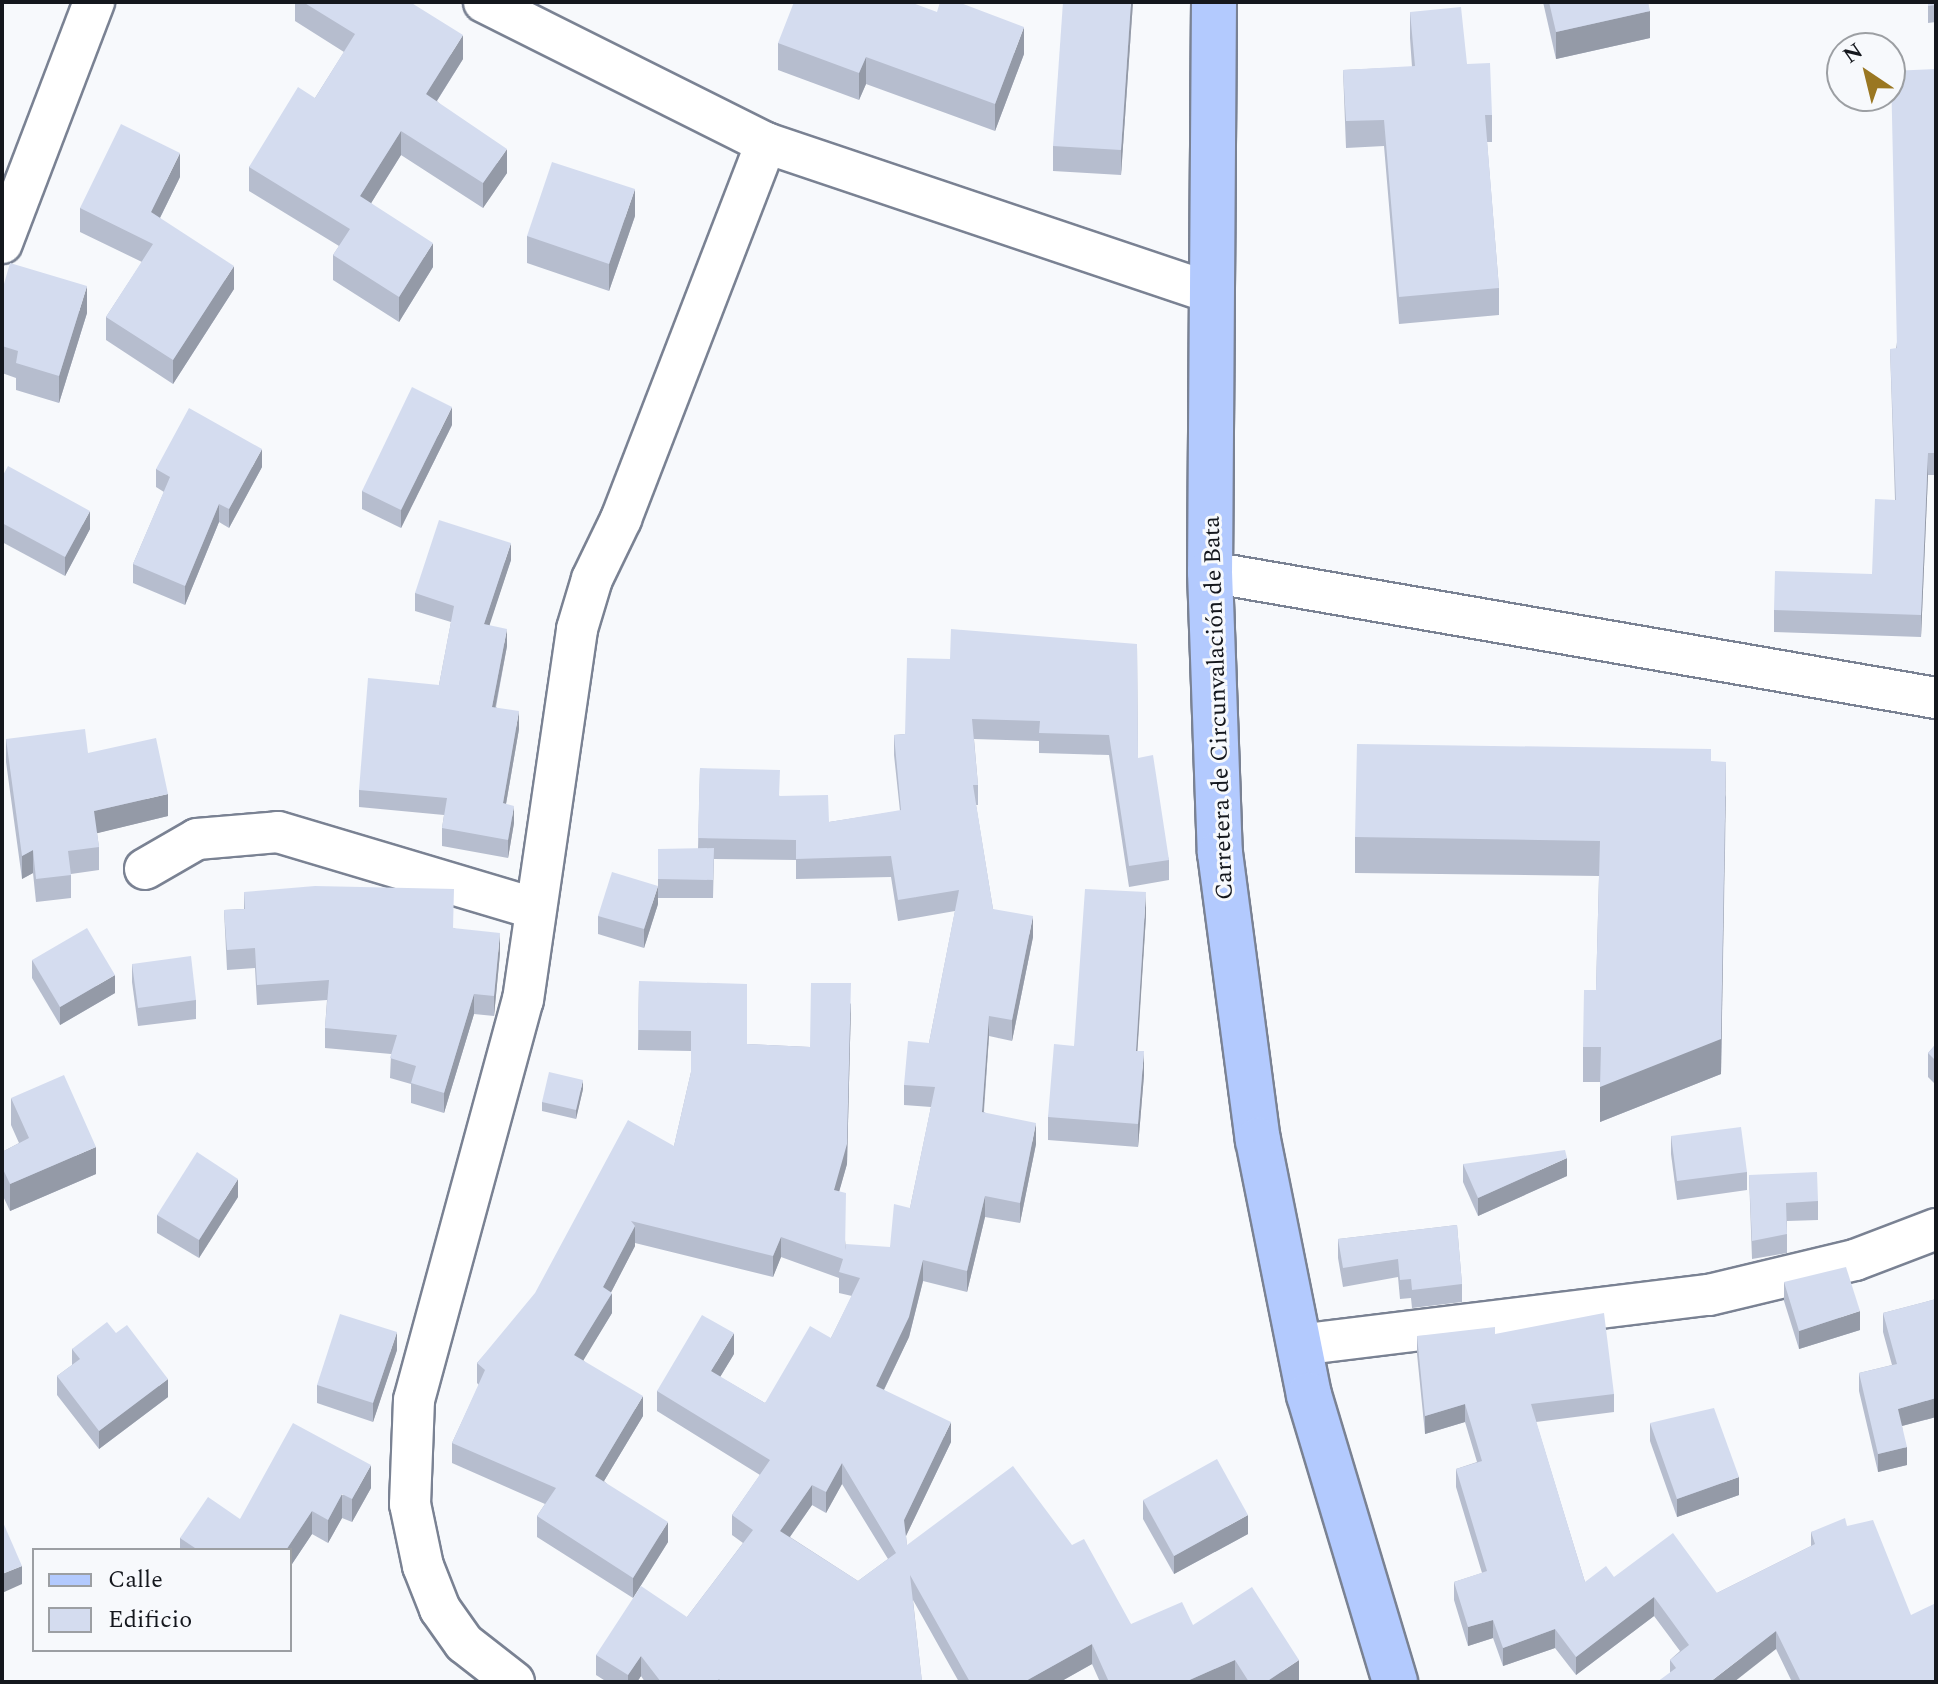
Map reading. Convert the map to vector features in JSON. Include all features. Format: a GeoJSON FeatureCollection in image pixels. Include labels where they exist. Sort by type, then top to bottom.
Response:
{"type":"FeatureCollection","features":[{"type":"Feature","properties":{"kind":"main road","name":"Carretera de Circunvalación de Bata"},"geometry":{"type":"LineString","coordinates":[[1214,2],[1210,572],[1220,853],[1258,1140],[1299,1345],[1395,1682]]}},
{"type":"Feature","properties":{"kind":"street"},"geometry":{"type":"LineString","coordinates":[[2,243],[94,2]]}},
{"type":"Feature","properties":{"kind":"street"},"geometry":{"type":"LineString","coordinates":[[484,2],[766,143],[1213,293]]}},
{"type":"Feature","properties":{"kind":"street"},"geometry":{"type":"LineString","coordinates":[[514,1682],[464,1643],[440,1609],[423,1566],[410,1504],[414,1400],[517,1029],[569,668],[592,579],[621,519],[766,143]]}},
{"type":"Feature","properties":{"kind":"street"},"geometry":{"type":"LineString","coordinates":[[1210,572],[1936,698]]}},
{"type":"Feature","properties":{"kind":"street"},"geometry":{"type":"LineString","coordinates":[[145,869],[197,839],[278,832],[533,908]]}},
{"type":"Feature","properties":{"kind":"street"},"geometry":{"type":"LineString","coordinates":[[1299,1345],[1709,1295],[1855,1260],[1936,1229]]}},
{"type":"Feature","properties":{"kind":"building"},"geometry":{"type":"Polygon","coordinates":[[[303,2],[410,2],[463,35],[426,94],[507,149],[483,183],[401,131],[360,196],[433,243],[399,297],[333,255],[350,229],[249,167],[298,87],[315,98],[355,34],[303,2]]]}},
{"type":"Feature","properties":{"kind":"building"},"geometry":{"type":"Polygon","coordinates":[[[794,2],[910,2],[937,12],[940,2],[958,2],[1024,27],[995,104],[866,57],[859,73],[778,43],[794,2]]]}},
{"type":"Feature","properties":{"kind":"building"},"geometry":{"type":"Polygon","coordinates":[[[1063,2],[1131,2],[1121,150],[1053,146],[1063,2]]]}},
{"type":"Feature","properties":{"kind":"building"},"geometry":{"type":"Polygon","coordinates":[[[1549,2],[1648,2],[1650,11],[1556,32],[1549,2]]]}},
{"type":"Feature","properties":{"kind":"building"},"geometry":{"type":"Polygon","coordinates":[[[1461,7],[1467,64],[1490,63],[1492,115],[1485,115],[1499,288],[1399,297],[1384,120],[1346,121],[1343,70],[1415,66],[1410,12],[1461,7]]]}},
{"type":"Feature","properties":{"kind":"building"},"geometry":{"type":"Polygon","coordinates":[[[1936,69],[1936,453],[1928,453],[1921,615],[1774,610],[1775,571],[1872,574],[1875,499],[1896,500],[1890,349],[1897,348],[1892,112],[1906,112],[1906,70],[1936,69]]]}},
{"type":"Feature","properties":{"kind":"building"},"geometry":{"type":"Polygon","coordinates":[[[121,124],[180,153],[151,212],[234,266],[173,360],[106,317],[153,244],[80,208],[121,124]]]}},
{"type":"Feature","properties":{"kind":"building"},"geometry":{"type":"Polygon","coordinates":[[[552,162],[635,189],[609,264],[527,236],[552,162]]]}},
{"type":"Feature","properties":{"kind":"building"},"geometry":{"type":"Polygon","coordinates":[[[10,263],[87,286],[59,376],[16,363],[18,351],[2,346],[2,291],[10,263]]]}},
{"type":"Feature","properties":{"kind":"building"},"geometry":{"type":"Polygon","coordinates":[[[412,387],[452,407],[401,510],[362,491],[412,387]]]}},
{"type":"Feature","properties":{"kind":"building"},"geometry":{"type":"Polygon","coordinates":[[[189,408],[262,449],[229,509],[219,504],[185,586],[133,564],[170,477],[156,469],[189,408]]]}},
{"type":"Feature","properties":{"kind":"building"},"geometry":{"type":"Polygon","coordinates":[[[8,466],[90,511],[65,557],[2,523],[2,477],[8,466]]]}},
{"type":"Feature","properties":{"kind":"building"},"geometry":{"type":"Polygon","coordinates":[[[439,520],[511,543],[484,624],[507,629],[492,707],[519,711],[503,803],[514,806],[508,840],[442,828],[447,798],[359,790],[368,678],[439,685],[454,606],[415,593],[439,520]]]}},
{"type":"Feature","properties":{"kind":"building"},"geometry":{"type":"Polygon","coordinates":[[[951,629],[1137,644],[1138,758],[1153,755],[1169,860],[1129,866],[1109,735],[1039,733],[1040,721],[972,719],[978,785],[973,785],[993,909],[1033,916],[1012,1020],[989,1016],[982,1112],[1036,1123],[1020,1203],[985,1196],[967,1271],[923,1260],[909,1317],[876,1386],[951,1422],[904,1520],[907,1545],[1013,1466],[1072,1545],[1084,1539],[1131,1624],[1182,1602],[1193,1625],[1252,1587],[1299,1660],[1266,1682],[1249,1682],[1235,1660],[1185,1682],[1109,1682],[1092,1644],[1024,1682],[970,1682],[910,1575],[922,1682],[722,1682],[719,1679],[715,1682],[661,1682],[641,1656],[628,1675],[596,1655],[641,1586],[687,1617],[753,1530],[732,1515],[770,1460],[657,1391],[702,1315],[734,1333],[711,1371],[765,1403],[810,1326],[831,1338],[860,1278],[839,1272],[843,1259],[781,1237],[773,1256],[631,1221],[635,1226],[603,1287],[612,1293],[574,1355],[643,1396],[595,1476],[668,1522],[633,1578],[537,1516],[556,1488],[452,1443],[485,1370],[477,1363],[535,1293],[628,1120],[674,1146],[691,1072],[691,1031],[638,1030],[639,981],[747,984],[747,1044],[810,1047],[811,983],[851,983],[847,1144],[834,1190],[846,1193],[845,1250],[846,1244],[890,1247],[894,1204],[910,1208],[935,1087],[904,1085],[908,1041],[929,1043],[959,890],[898,900],[891,856],[796,859],[796,840],[698,838],[700,768],[780,770],[779,796],[828,795],[829,822],[901,810],[894,735],[905,734],[907,658],[950,659],[951,629]],[[842,1463],[826,1492],[812,1485],[780,1531],[858,1581],[896,1553],[842,1463]]]}},
{"type":"Feature","properties":{"kind":"building"},"geometry":{"type":"Polygon","coordinates":[[[85,729],[88,753],[156,738],[168,794],[94,811],[99,847],[68,851],[71,875],[36,879],[33,850],[22,856],[6,739],[85,729]]]}},
{"type":"Feature","properties":{"kind":"building"},"geometry":{"type":"Polygon","coordinates":[[[1357,744],[1711,749],[1711,761],[1726,762],[1721,1039],[1600,1087],[1601,1047],[1583,1047],[1584,990],[1596,990],[1600,841],[1355,837],[1357,744]]]}},
{"type":"Feature","properties":{"kind":"building"},"geometry":{"type":"Polygon","coordinates":[[[714,848],[713,880],[658,879],[658,849],[714,848]]]}},
{"type":"Feature","properties":{"kind":"building"},"geometry":{"type":"Polygon","coordinates":[[[612,872],[658,886],[644,929],[598,916],[612,872]]]}},
{"type":"Feature","properties":{"kind":"building"},"geometry":{"type":"Polygon","coordinates":[[[315,886],[454,889],[453,928],[500,933],[494,996],[474,994],[444,1093],[411,1083],[416,1066],[390,1058],[397,1035],[325,1028],[329,980],[257,985],[255,948],[227,950],[224,910],[245,909],[244,892],[315,886]]]}},
{"type":"Feature","properties":{"kind":"building"},"geometry":{"type":"Polygon","coordinates":[[[1085,889],[1146,892],[1136,1051],[1144,1051],[1138,1124],[1048,1117],[1054,1044],[1074,1046],[1085,889]]]}},
{"type":"Feature","properties":{"kind":"building"},"geometry":{"type":"Polygon","coordinates":[[[87,928],[115,975],[60,1007],[32,960],[87,928]]]}},
{"type":"Feature","properties":{"kind":"building"},"geometry":{"type":"Polygon","coordinates":[[[191,956],[196,1000],[138,1008],[132,964],[191,956]]]}},
{"type":"Feature","properties":{"kind":"building"},"geometry":{"type":"Polygon","coordinates":[[[1936,1044],[1936,1061],[1928,1053],[1936,1044]]]}},
{"type":"Feature","properties":{"kind":"building"},"geometry":{"type":"Polygon","coordinates":[[[549,1072],[583,1080],[576,1110],[542,1102],[549,1072]]]}},
{"type":"Feature","properties":{"kind":"building"},"geometry":{"type":"Polygon","coordinates":[[[64,1075],[96,1147],[10,1184],[2,1167],[2,1152],[29,1138],[11,1098],[64,1075]]]}},
{"type":"Feature","properties":{"kind":"building"},"geometry":{"type":"Polygon","coordinates":[[[1741,1127],[1747,1172],[1677,1181],[1671,1136],[1741,1127]]]}},
{"type":"Feature","properties":{"kind":"building"},"geometry":{"type":"Polygon","coordinates":[[[1565,1150],[1567,1158],[1478,1198],[1463,1164],[1565,1150]]]}},
{"type":"Feature","properties":{"kind":"building"},"geometry":{"type":"Polygon","coordinates":[[[197,1152],[238,1179],[199,1240],[157,1215],[197,1152]]]}},
{"type":"Feature","properties":{"kind":"building"},"geometry":{"type":"Polygon","coordinates":[[[1817,1172],[1818,1201],[1786,1203],[1787,1234],[1752,1241],[1749,1175],[1817,1172]]]}},
{"type":"Feature","properties":{"kind":"building"},"geometry":{"type":"Polygon","coordinates":[[[1457,1225],[1462,1284],[1412,1290],[1411,1279],[1400,1280],[1398,1259],[1343,1268],[1338,1239],[1457,1225]]]}},
{"type":"Feature","properties":{"kind":"building"},"geometry":{"type":"Polygon","coordinates":[[[1846,1267],[1860,1311],[1799,1331],[1784,1282],[1846,1267]]]}},
{"type":"Feature","properties":{"kind":"building"},"geometry":{"type":"Polygon","coordinates":[[[1936,1299],[1936,1398],[1898,1409],[1907,1447],[1878,1454],[1859,1373],[1897,1364],[1883,1313],[1936,1299]]]}},
{"type":"Feature","properties":{"kind":"building"},"geometry":{"type":"Polygon","coordinates":[[[1604,1313],[1614,1394],[1531,1404],[1585,1582],[1606,1566],[1614,1577],[1673,1533],[1717,1593],[1815,1544],[1811,1532],[1845,1518],[1847,1526],[1873,1520],[1911,1615],[1936,1603],[1936,1682],[1801,1682],[1776,1631],[1710,1682],[1657,1682],[1676,1668],[1670,1660],[1689,1645],[1654,1597],[1576,1657],[1555,1629],[1503,1648],[1493,1620],[1468,1627],[1454,1582],[1487,1571],[1456,1469],[1482,1461],[1465,1404],[1425,1416],[1417,1336],[1495,1327],[1495,1334],[1604,1313]]]}},
{"type":"Feature","properties":{"kind":"building"},"geometry":{"type":"Polygon","coordinates":[[[340,1314],[397,1332],[373,1403],[317,1385],[340,1314]]]}},
{"type":"Feature","properties":{"kind":"building"},"geometry":{"type":"Polygon","coordinates":[[[107,1322],[116,1333],[127,1325],[168,1379],[99,1431],[57,1376],[80,1359],[72,1349],[107,1322]]]}},
{"type":"Feature","properties":{"kind":"building"},"geometry":{"type":"Polygon","coordinates":[[[1714,1408],[1739,1477],[1677,1499],[1650,1423],[1714,1408]]]}},
{"type":"Feature","properties":{"kind":"building"},"geometry":{"type":"Polygon","coordinates":[[[293,1423],[371,1465],[352,1499],[342,1494],[328,1520],[312,1511],[287,1548],[195,1548],[180,1538],[208,1497],[240,1519],[293,1423]]]}},
{"type":"Feature","properties":{"kind":"building"},"geometry":{"type":"Polygon","coordinates":[[[1217,1459],[1248,1515],[1174,1556],[1143,1500],[1217,1459]]]}},
{"type":"Feature","properties":{"kind":"building"},"geometry":{"type":"Polygon","coordinates":[[[2,1520],[22,1566],[2,1574],[2,1520]]]}}]}
